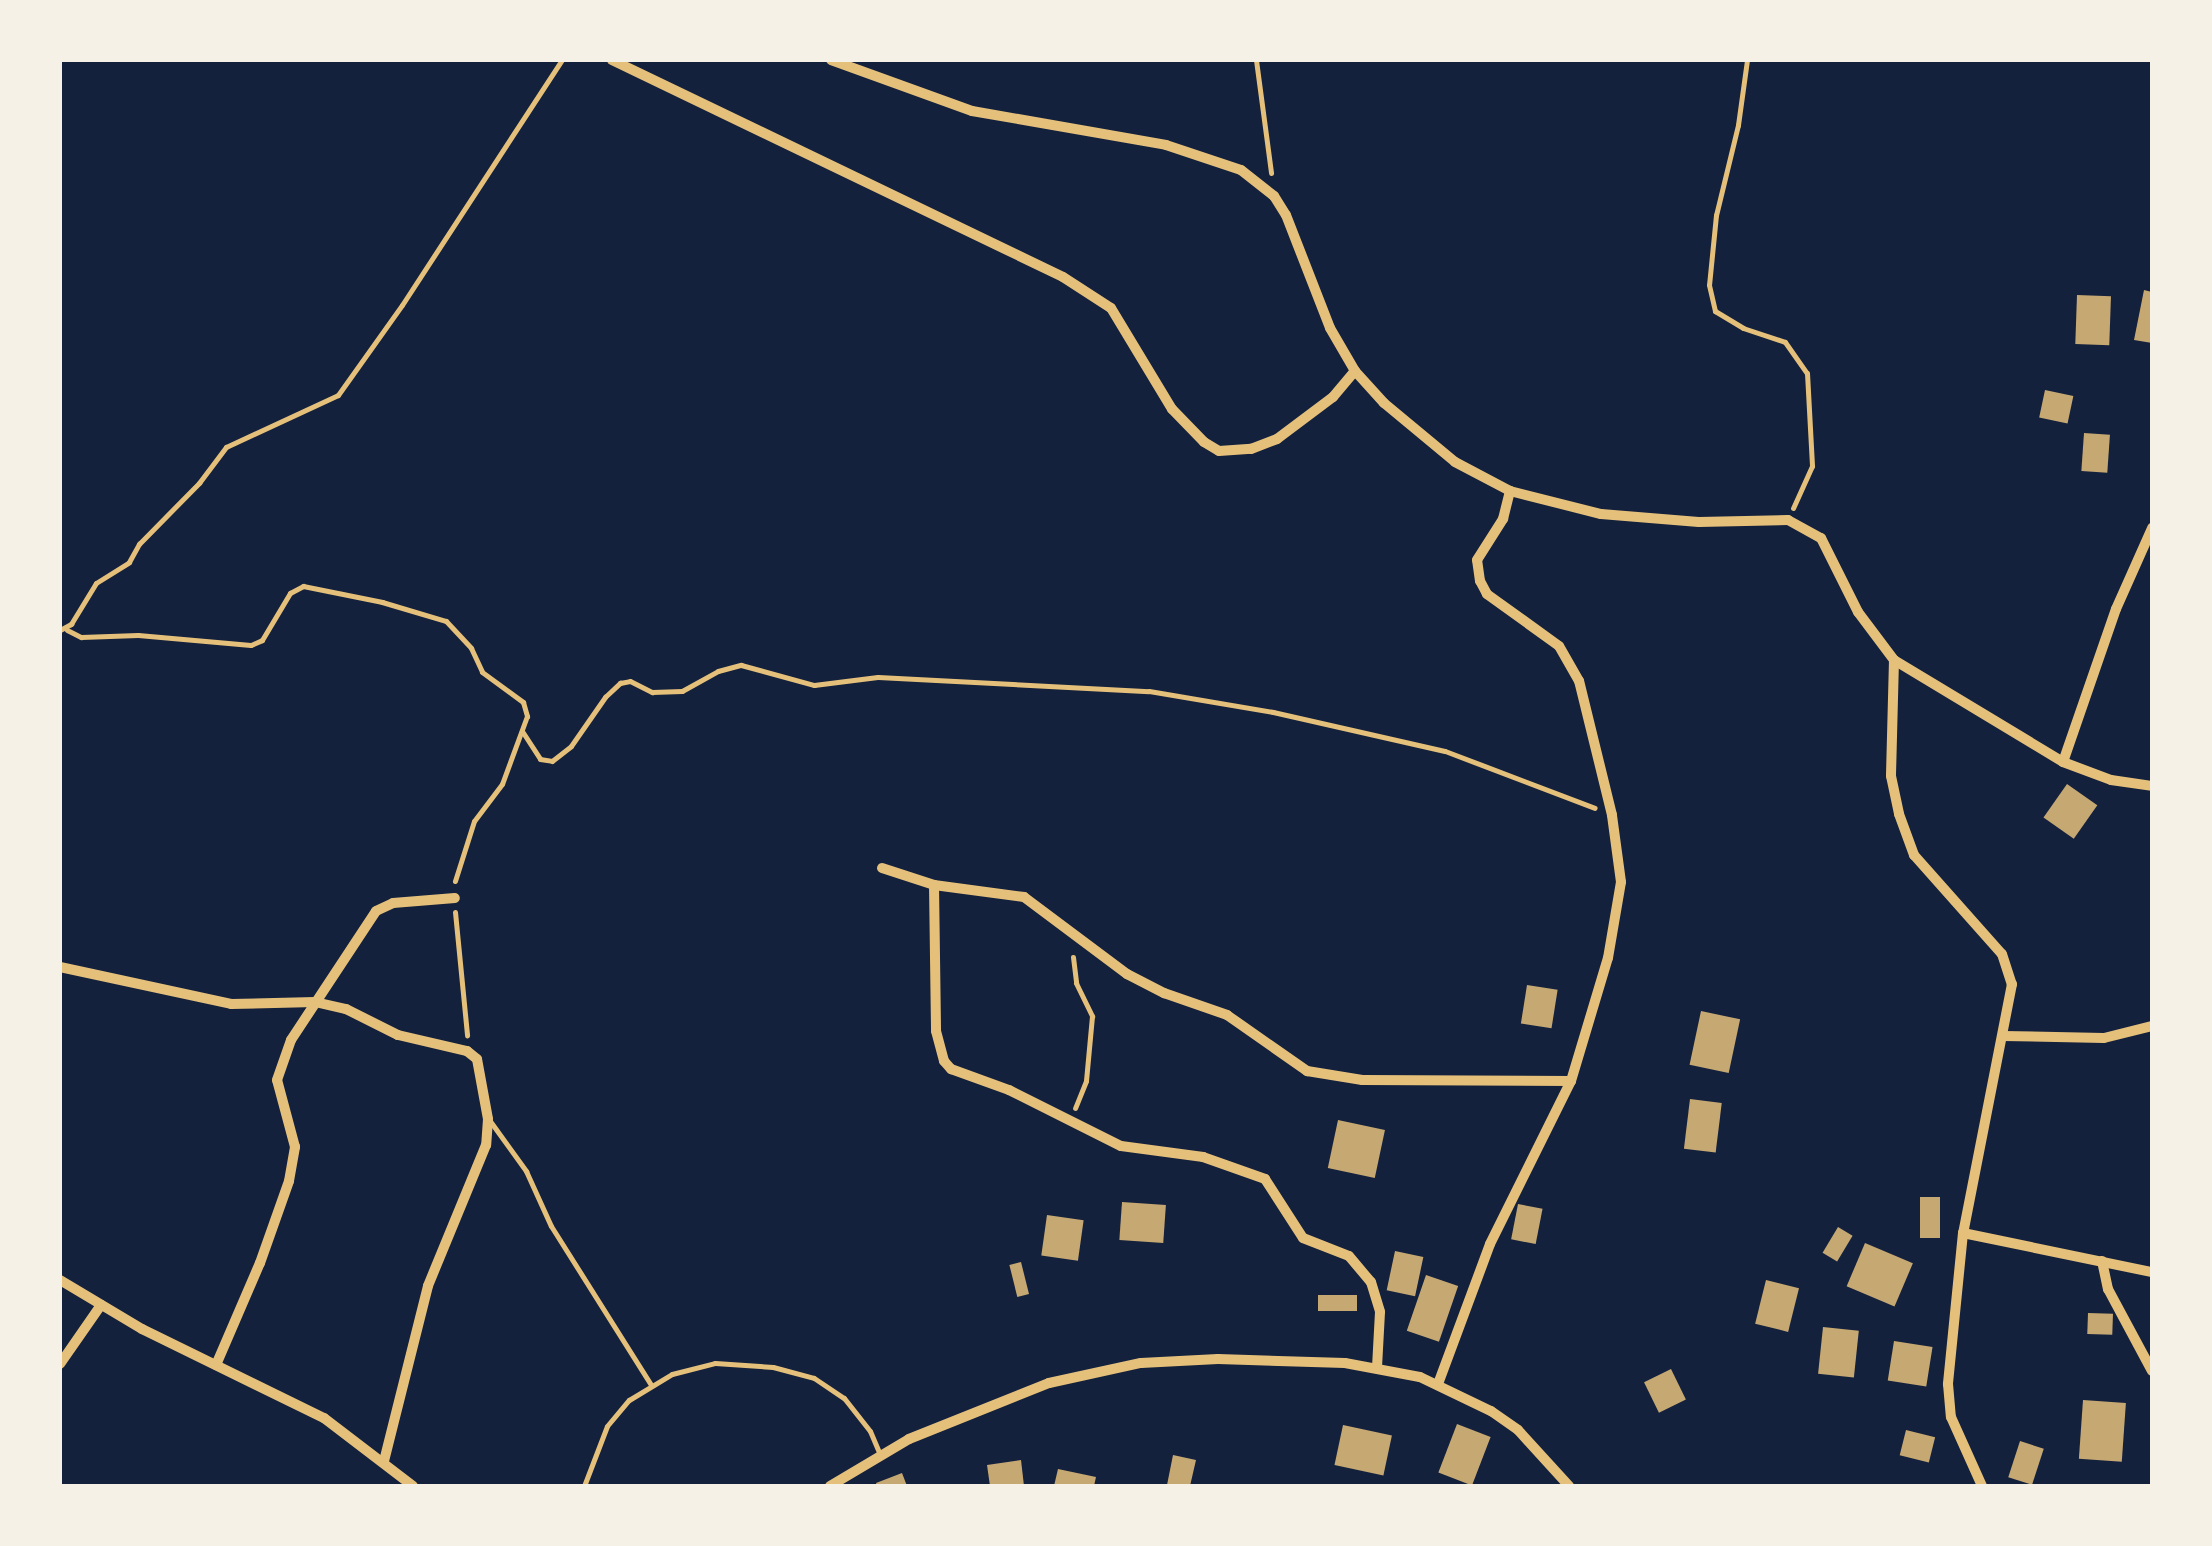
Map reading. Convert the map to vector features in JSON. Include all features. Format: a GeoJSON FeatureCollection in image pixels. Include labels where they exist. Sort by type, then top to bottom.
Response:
{"type":"FeatureCollection","features":[{"type":"Feature","properties":{"kind":"street"},"geometry":{"type":"LineString","coordinates":[[612,60],[1064,278],[1110,308],[1172,409],[1204,442],[1219,450],[1252,449],[1277,440],[1333,397],[1355,371]]}},
{"type":"Feature","properties":{"kind":"street"},"geometry":{"type":"LineString","coordinates":[[830,60],[972,111],[1212,157],[1241,170],[1274,196],[1286,215],[1330,328],[1355,371],[1423,438],[1476,475],[1510,490],[1638,520],[1788,520],[1820,538],[1858,612],[1894,660],[2063,762],[2111,780],[2152,786]]}},
{"type":"Feature","properties":{"kind":"street"},"geometry":{"type":"LineString","coordinates":[[1438,1384],[1490,1244],[1571,1080],[1608,958],[1621,882],[1612,814],[1580,682],[1560,646],[1486,594],[1480,582],[1477,560],[1503,519],[1510,490]]}},
{"type":"Feature","properties":{"kind":"street"},"geometry":{"type":"LineString","coordinates":[[2063,762],[2116,610],[2152,528]]}},
{"type":"Feature","properties":{"kind":"street"},"geometry":{"type":"LineString","coordinates":[[1894,660],[1890,776],[1899,814],[1914,855],[2002,954],[2012,984],[1963,1233],[1948,1384],[1951,1417],[1982,1486]]}},
{"type":"Feature","properties":{"kind":"street"},"geometry":{"type":"LineString","coordinates":[[882,868],[934,885],[1024,897],[1128,974],[1164,993],[1227,1016],[1307,1070],[1362,1080],[1571,1080]]}},
{"type":"Feature","properties":{"kind":"street"},"geometry":{"type":"LineString","coordinates":[[934,885],[936,1032],[944,1061],[1121,1146],[1204,1157],[1265,1180],[1303,1238],[1349,1256],[1371,1282],[1380,1312],[1377,1367]]}},
{"type":"Feature","properties":{"kind":"street"},"geometry":{"type":"LineString","coordinates":[[216,1365],[260,1263],[289,1181],[295,1147],[277,1080],[291,1040],[376,911],[393,903],[455,898]]}},
{"type":"Feature","properties":{"kind":"street"},"geometry":{"type":"LineString","coordinates":[[60,967],[231,1004],[315,1002],[346,1009],[398,1035],[467,1051],[480,1067],[488,1119],[486,1145],[428,1286],[384,1462]]}},
{"type":"Feature","properties":{"kind":"street"},"geometry":{"type":"LineString","coordinates":[[2003,1036],[2104,1038],[2152,1026]]}},
{"type":"Feature","properties":{"kind":"street"},"geometry":{"type":"LineString","coordinates":[[1963,1233],[2152,1272]]}},
{"type":"Feature","properties":{"kind":"street"},"geometry":{"type":"LineString","coordinates":[[2102,1262],[2108,1290],[2152,1371]]}},
{"type":"Feature","properties":{"kind":"street"},"geometry":{"type":"LineString","coordinates":[[60,1280],[101,1305],[324,1418],[413,1486]]}},
{"type":"Feature","properties":{"kind":"street"},"geometry":{"type":"LineString","coordinates":[[60,1364],[101,1305]]}},
{"type":"Feature","properties":{"kind":"street"},"geometry":{"type":"LineString","coordinates":[[830,1486],[952,1420],[1049,1383],[1141,1363],[1282,1360],[1377,1367],[1438,1384],[1491,1410],[1518,1430],[1569,1486]]}},
{"type":"Feature","properties":{"kind":"lane"},"geometry":{"type":"LineString","coordinates":[[488,1119],[526,1171],[551,1226],[651,1385]]}},
{"type":"Feature","properties":{"kind":"lane"},"geometry":{"type":"LineString","coordinates":[[584,1486],[607,1426],[628,1400],[695,1366],[773,1367],[814,1378],[844,1398],[870,1430],[881,1456]]}},
{"type":"Feature","properties":{"kind":"path"},"geometry":{"type":"LineString","coordinates":[[467,1051],[456,869],[474,821],[502,784],[527,716],[523,702],[482,672],[456,630],[446,621],[382,602],[302,586],[290,594],[262,640],[251,645],[138,635],[81,637],[63,630],[96,582],[129,562],[138,544],[200,483],[226,447],[321,404],[345,386],[562,60]]}},
{"type":"Feature","properties":{"kind":"path"},"geometry":{"type":"LineString","coordinates":[[1256,60],[1274,196]]}},
{"type":"Feature","properties":{"kind":"path"},"geometry":{"type":"LineString","coordinates":[[1748,60],[1738,125],[1716,215],[1709,285],[1715,311],[1743,328],[1785,342],[1807,372],[1812,466],[1788,520]]}},
{"type":"Feature","properties":{"kind":"path"},"geometry":{"type":"LineString","coordinates":[[522,731],[540,759],[552,761],[571,746],[604,697],[620,684],[630,680],[652,692],[682,691],[718,670],[741,665],[814,684],[878,677],[1130,690],[1273,712],[1445,751],[1612,814]]}},
{"type":"Feature","properties":{"kind":"path"},"geometry":{"type":"LineString","coordinates":[[1066,1122],[1086,1081],[1092,1016],[1076,983],[1074,934]]}},
{"type":"Feature","properties":{"kind":"building"},"geometry":{"type":"Polygon","coordinates":[[[2144,290],[2152,292],[2152,343],[2134,340],[2144,290]]]}},
{"type":"Feature","properties":{"kind":"building"},"geometry":{"type":"Polygon","coordinates":[[[2077,295],[2111,296],[2109,345],[2075,344],[2077,295]]]}},
{"type":"Feature","properties":{"kind":"building"},"geometry":{"type":"Polygon","coordinates":[[[2045,390],[2073,396],[2068,423],[2039,417],[2045,390]]]}},
{"type":"Feature","properties":{"kind":"building"},"geometry":{"type":"Polygon","coordinates":[[[2084,433],[2110,435],[2107,473],[2081,471],[2084,433]]]}},
{"type":"Feature","properties":{"kind":"building"},"geometry":{"type":"Polygon","coordinates":[[[2067,784],[2097,805],[2074,839],[2043,818],[2067,784]]]}},
{"type":"Feature","properties":{"kind":"building"},"geometry":{"type":"Polygon","coordinates":[[[1527,985],[1558,990],[1552,1028],[1521,1024],[1527,985]]]}},
{"type":"Feature","properties":{"kind":"building"},"geometry":{"type":"Polygon","coordinates":[[[1701,1011],[1740,1019],[1729,1073],[1690,1065],[1701,1011]]]}},
{"type":"Feature","properties":{"kind":"building"},"geometry":{"type":"Polygon","coordinates":[[[1690,1099],[1722,1103],[1716,1153],[1684,1149],[1690,1099]]]}},
{"type":"Feature","properties":{"kind":"building"},"geometry":{"type":"Polygon","coordinates":[[[1338,1120],[1385,1130],[1375,1178],[1328,1168],[1338,1120]]]}},
{"type":"Feature","properties":{"kind":"building"},"geometry":{"type":"Polygon","coordinates":[[[1920,1197],[1940,1197],[1940,1238],[1920,1238],[1920,1197]]]}},
{"type":"Feature","properties":{"kind":"building"},"geometry":{"type":"Polygon","coordinates":[[[1122,1202],[1166,1205],[1163,1243],[1119,1240],[1122,1202]]]}},
{"type":"Feature","properties":{"kind":"building"},"geometry":{"type":"Polygon","coordinates":[[[1518,1204],[1543,1209],[1536,1244],[1511,1239],[1518,1204]]]}},
{"type":"Feature","properties":{"kind":"building"},"geometry":{"type":"Polygon","coordinates":[[[1047,1215],[1084,1220],[1078,1261],[1041,1256],[1047,1215]]]}},
{"type":"Feature","properties":{"kind":"building"},"geometry":{"type":"Polygon","coordinates":[[[1838,1227],[1853,1236],[1837,1261],[1823,1253],[1838,1227]]]}},
{"type":"Feature","properties":{"kind":"building"},"geometry":{"type":"Polygon","coordinates":[[[1865,1243],[1913,1263],[1895,1307],[1847,1286],[1865,1243]]]}},
{"type":"Feature","properties":{"kind":"building"},"geometry":{"type":"Polygon","coordinates":[[[1395,1251],[1423,1257],[1415,1296],[1387,1290],[1395,1251]]]}},
{"type":"Feature","properties":{"kind":"building"},"geometry":{"type":"Polygon","coordinates":[[[1021,1262],[1029,1294],[1017,1297],[1009,1265],[1021,1262]]]}},
{"type":"Feature","properties":{"kind":"building"},"geometry":{"type":"Polygon","coordinates":[[[1426,1275],[1458,1286],[1439,1342],[1407,1331],[1426,1275]]]}},
{"type":"Feature","properties":{"kind":"building"},"geometry":{"type":"Polygon","coordinates":[[[1766,1280],[1799,1288],[1788,1332],[1755,1324],[1766,1280]]]}},
{"type":"Feature","properties":{"kind":"building"},"geometry":{"type":"Polygon","coordinates":[[[1318,1295],[1357,1295],[1357,1311],[1318,1311],[1318,1295]]]}},
{"type":"Feature","properties":{"kind":"building"},"geometry":{"type":"Polygon","coordinates":[[[2088,1313],[2113,1314],[2112,1335],[2087,1334],[2088,1313]]]}},
{"type":"Feature","properties":{"kind":"building"},"geometry":{"type":"Polygon","coordinates":[[[1823,1327],[1859,1331],[1854,1378],[1818,1374],[1823,1327]]]}},
{"type":"Feature","properties":{"kind":"building"},"geometry":{"type":"Polygon","coordinates":[[[1894,1341],[1933,1347],[1926,1387],[1888,1381],[1894,1341]]]}},
{"type":"Feature","properties":{"kind":"building"},"geometry":{"type":"Polygon","coordinates":[[[1671,1369],[1686,1400],[1659,1413],[1644,1382],[1671,1369]]]}},
{"type":"Feature","properties":{"kind":"building"},"geometry":{"type":"Polygon","coordinates":[[[2083,1400],[2126,1403],[2122,1462],[2079,1459],[2083,1400]]]}},
{"type":"Feature","properties":{"kind":"building"},"geometry":{"type":"Polygon","coordinates":[[[1457,1424],[1491,1437],[1472,1485],[1438,1473],[1457,1424]]]}},
{"type":"Feature","properties":{"kind":"building"},"geometry":{"type":"Polygon","coordinates":[[[1343,1425],[1392,1435],[1383,1475],[1334,1465],[1343,1425]]]}},
{"type":"Feature","properties":{"kind":"building"},"geometry":{"type":"Polygon","coordinates":[[[1906,1430],[1935,1437],[1929,1462],[1900,1455],[1906,1430]]]}},
{"type":"Feature","properties":{"kind":"building"},"geometry":{"type":"Polygon","coordinates":[[[2020,1441],[2044,1449],[2032,1485],[2008,1477],[2020,1441]]]}},
{"type":"Feature","properties":{"kind":"building"},"geometry":{"type":"Polygon","coordinates":[[[1173,1455],[1196,1460],[1190,1486],[1167,1485],[1173,1455]]]}},
{"type":"Feature","properties":{"kind":"building"},"geometry":{"type":"Polygon","coordinates":[[[1021,1460],[1024,1486],[990,1486],[987,1465],[1021,1460]]]}},
{"type":"Feature","properties":{"kind":"building"},"geometry":{"type":"Polygon","coordinates":[[[1058,1469],[1096,1477],[1094,1486],[1054,1486],[1058,1469]]]}},
{"type":"Feature","properties":{"kind":"building"},"geometry":{"type":"Polygon","coordinates":[[[902,1473],[907,1486],[877,1486],[876,1483],[902,1473]]]}}]}
